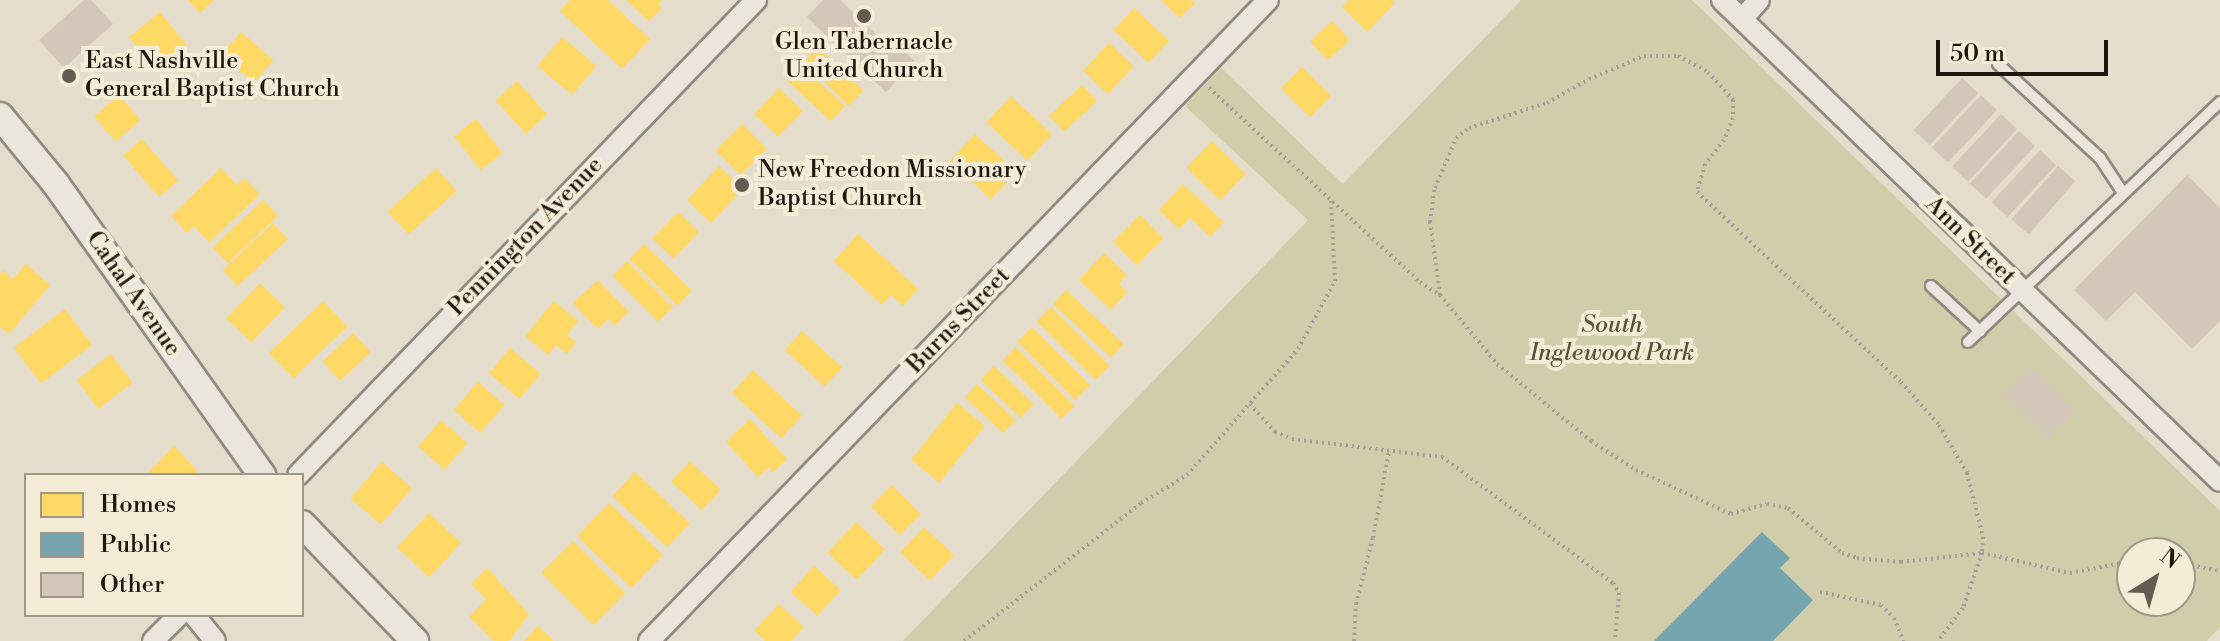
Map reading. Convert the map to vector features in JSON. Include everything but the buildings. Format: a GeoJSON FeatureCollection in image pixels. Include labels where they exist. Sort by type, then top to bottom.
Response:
{"type":"FeatureCollection","features":[{"type":"Feature","properties":{"kind":"street","name":"Pennington Avenue"},"geometry":{"type":"LineString","coordinates":[[300,473],[756,0]]}},
{"type":"Feature","properties":{"kind":"street","name":"Burns Street"},"geometry":{"type":"LineString","coordinates":[[649,641],[1268,0]]}},
{"type":"Feature","properties":{"kind":"street","name":"Ann Street"},"geometry":{"type":"LineString","coordinates":[[1722,0],[2220,481]]}},
{"type":"Feature","properties":{"kind":"street"},"geometry":{"type":"LineString","coordinates":[[1742,19],[1759,0]]}},
{"type":"Feature","properties":{"kind":"street","name":"Cahal Avenue"},"geometry":{"type":"LineString","coordinates":[[0,116],[56,184],[261,473]]}},
{"type":"Feature","properties":{"kind":"street"},"geometry":{"type":"LineString","coordinates":[[304,526],[415,641]]}},
{"type":"Feature","properties":{"kind":"street"},"geometry":{"type":"LineString","coordinates":[[153,641],[177,617]]}},
{"type":"Feature","properties":{"kind":"street"},"geometry":{"type":"LineString","coordinates":[[196,617],[215,641]]}},
{"type":"Feature","properties":{"kind":"lane"},"geometry":{"type":"LineString","coordinates":[[1998,64],[2100,158],[2123,193]]}},
{"type":"Feature","properties":{"kind":"lane"},"geometry":{"type":"LineString","coordinates":[[1968,342],[2220,102]]}},
{"type":"Feature","properties":{"kind":"lane"},"geometry":{"type":"LineString","coordinates":[[1931,286],[1980,331]]}},
{"type":"Feature","properties":{"kind":"path"},"geometry":{"type":"LineString","coordinates":[[1440,295],[1430,222],[1435,188],[1456,138],[1469,128],[1547,103],[1589,79],[1644,56],[1678,56],[1708,72],[1733,100],[1733,118],[1724,140],[1705,164],[1697,192],[1901,382],[1939,425],[1967,473],[1983,537],[1982,553],[1963,608],[1938,641]]}},
{"type":"Feature","properties":{"kind":"path"},"geometry":{"type":"LineString","coordinates":[[1196,76],[1420,282],[1440,295],[1478,343],[1535,397],[1636,470],[1731,514],[1767,504],[1788,508],[1842,553],[1857,558],[1901,562],[1982,553],[2070,573],[2116,564]]}},
{"type":"Feature","properties":{"kind":"path"},"geometry":{"type":"LineString","coordinates":[[964,641],[1141,503],[1187,475],[1250,404],[1308,334],[1335,281],[1331,199]]}},
{"type":"Feature","properties":{"kind":"path"},"geometry":{"type":"LineString","coordinates":[[1250,404],[1275,432],[1292,439],[1442,457],[1613,583],[1619,593],[1615,641]]}},
{"type":"Feature","properties":{"kind":"path"},"geometry":{"type":"LineString","coordinates":[[1354,641],[1356,604],[1373,538],[1389,451]]}},
{"type":"Feature","properties":{"kind":"path"},"geometry":{"type":"LineString","coordinates":[[2196,566],[2220,571]]}},
{"type":"Feature","properties":{"kind":"path"},"geometry":{"type":"LineString","coordinates":[[1820,592],[1881,605],[1894,618],[1904,641]]}},
{"type":"Feature","properties":{"kind":"green space","name":"South Inglewood Park"},"geometry":{"type":"Polygon","coordinates":[[[1521,0],[1692,0],[2220,511],[2220,627],[2207,641],[903,641],[1308,220],[1185,106],[1221,68],[1343,184],[1521,0]]]}},
{"type":"Feature","properties":{"kind":"place","name":"Glen Tabernacle United Church"},"geometry":{"type":"Point","coordinates":[864,16]}},
{"type":"Feature","properties":{"kind":"place","name":"East Nashville General Baptist Church"},"geometry":{"type":"Point","coordinates":[69,76]}},
{"type":"Feature","properties":{"kind":"place","name":"New Freedon Missionary Baptist Church"},"geometry":{"type":"Point","coordinates":[742,185]}}]}
